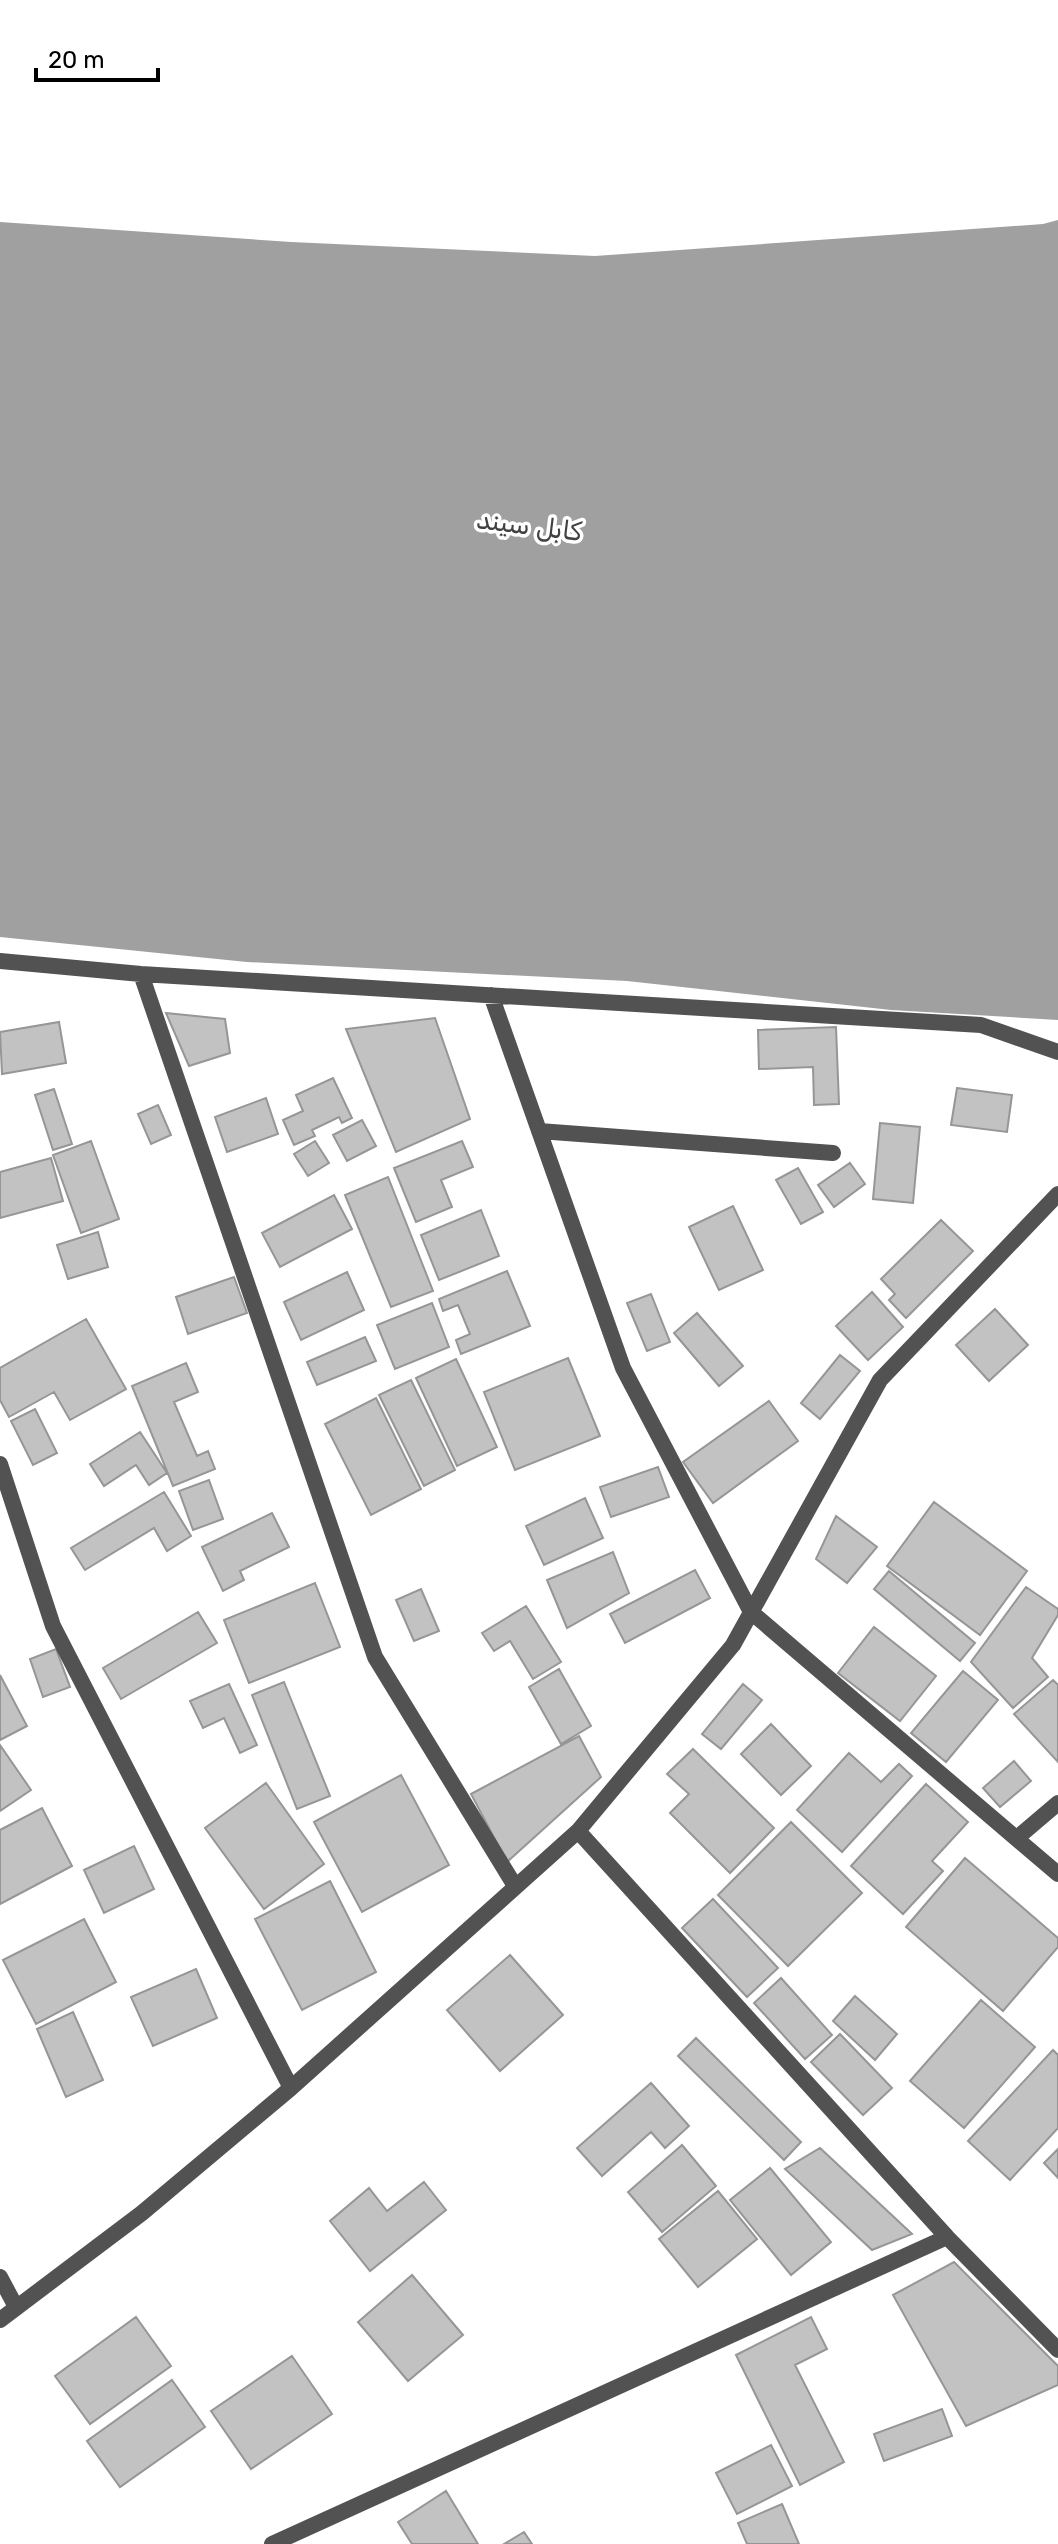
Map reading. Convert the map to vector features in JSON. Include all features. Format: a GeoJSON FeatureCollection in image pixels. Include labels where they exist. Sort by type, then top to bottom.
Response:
{"type":"FeatureCollection","features":[{"type":"Feature","properties":{"kind":"street"},"geometry":{"type":"LineString","coordinates":[[0,961],[141,974],[981,1025],[1058,1052]]}},
{"type":"Feature","properties":{"kind":"street"},"geometry":{"type":"LineString","coordinates":[[141,974],[375,1657],[515,1886]]}},
{"type":"Feature","properties":{"kind":"street"},"geometry":{"type":"LineString","coordinates":[[491,995],[623,1368],[751,1612],[1058,1874]]}},
{"type":"Feature","properties":{"kind":"street"},"geometry":{"type":"LineString","coordinates":[[539,1131],[833,1153]]}},
{"type":"Feature","properties":{"kind":"street"},"geometry":{"type":"LineString","coordinates":[[0,2320],[142,2213],[291,2088],[578,1831],[733,1645],[880,1380],[1058,1194]]}},
{"type":"Feature","properties":{"kind":"street"},"geometry":{"type":"LineString","coordinates":[[0,1464],[53,1626],[291,2088]]}},
{"type":"Feature","properties":{"kind":"street"},"geometry":{"type":"LineString","coordinates":[[1017,1838],[1058,1803]]}},
{"type":"Feature","properties":{"kind":"street"},"geometry":{"type":"LineString","coordinates":[[578,1831],[947,2237],[1058,2350]]}},
{"type":"Feature","properties":{"kind":"street"},"geometry":{"type":"LineString","coordinates":[[272,2544],[947,2237]]}},
{"type":"Feature","properties":{"kind":"street"},"geometry":{"type":"LineString","coordinates":[[0,2277],[16,2307]]}},
{"type":"Feature","properties":{"kind":"water","name":"کابل سيند"},"geometry":{"type":"Polygon","coordinates":[[[1058,220],[1058,1020],[891,1010],[627,981],[247,962],[0,937],[0,222],[291,242],[595,256],[1043,224],[1058,220]]]}},
{"type":"Feature","properties":{"kind":"building"},"geometry":{"type":"Polygon","coordinates":[[[166,1013],[225,1019],[230,1053],[189,1066],[166,1013]]]}},
{"type":"Feature","properties":{"kind":"building"},"geometry":{"type":"Polygon","coordinates":[[[435,1018],[470,1119],[396,1152],[346,1029],[435,1018]]]}},
{"type":"Feature","properties":{"kind":"building"},"geometry":{"type":"Polygon","coordinates":[[[59,1022],[66,1063],[2,1074],[0,1032],[59,1022]]]}},
{"type":"Feature","properties":{"kind":"building"},"geometry":{"type":"Polygon","coordinates":[[[836,1027],[839,1104],[814,1105],[813,1067],[759,1069],[758,1030],[836,1027]]]}},
{"type":"Feature","properties":{"kind":"building"},"geometry":{"type":"Polygon","coordinates":[[[333,1078],[352,1118],[342,1123],[339,1117],[312,1130],[315,1136],[294,1145],[283,1120],[303,1111],[296,1095],[333,1078]]]}},
{"type":"Feature","properties":{"kind":"building"},"geometry":{"type":"Polygon","coordinates":[[[957,1088],[1012,1095],[1007,1132],[951,1125],[957,1088]]]}},
{"type":"Feature","properties":{"kind":"building"},"geometry":{"type":"Polygon","coordinates":[[[54,1089],[72,1144],[53,1150],[35,1095],[54,1089]]]}},
{"type":"Feature","properties":{"kind":"building"},"geometry":{"type":"Polygon","coordinates":[[[266,1098],[278,1134],[227,1152],[215,1117],[266,1098]]]}},
{"type":"Feature","properties":{"kind":"building"},"geometry":{"type":"Polygon","coordinates":[[[158,1105],[171,1135],[151,1144],[138,1114],[158,1105]]]}},
{"type":"Feature","properties":{"kind":"building"},"geometry":{"type":"Polygon","coordinates":[[[362,1120],[376,1146],[347,1161],[333,1135],[362,1120]]]}},
{"type":"Feature","properties":{"kind":"building"},"geometry":{"type":"Polygon","coordinates":[[[880,1123],[920,1127],[913,1203],[873,1199],[880,1123]]]}},
{"type":"Feature","properties":{"kind":"building"},"geometry":{"type":"Polygon","coordinates":[[[91,1141],[119,1219],[81,1233],[53,1155],[91,1141]]]}},
{"type":"Feature","properties":{"kind":"building"},"geometry":{"type":"Polygon","coordinates":[[[315,1141],[329,1163],[308,1176],[294,1154],[315,1141]]]}},
{"type":"Feature","properties":{"kind":"building"},"geometry":{"type":"Polygon","coordinates":[[[462,1141],[473,1167],[441,1180],[452,1207],[416,1222],[394,1168],[462,1141]]]}},
{"type":"Feature","properties":{"kind":"building"},"geometry":{"type":"Polygon","coordinates":[[[51,1158],[63,1201],[0,1218],[0,1172],[51,1158]]]}},
{"type":"Feature","properties":{"kind":"building"},"geometry":{"type":"Polygon","coordinates":[[[850,1163],[865,1184],[834,1207],[818,1185],[850,1163]]]}},
{"type":"Feature","properties":{"kind":"building"},"geometry":{"type":"Polygon","coordinates":[[[798,1168],[823,1212],[801,1224],[776,1180],[798,1168]]]}},
{"type":"Feature","properties":{"kind":"building"},"geometry":{"type":"Polygon","coordinates":[[[388,1177],[433,1291],[391,1307],[345,1195],[388,1177]]]}},
{"type":"Feature","properties":{"kind":"building"},"geometry":{"type":"Polygon","coordinates":[[[334,1195],[352,1229],[280,1267],[262,1233],[334,1195]]]}},
{"type":"Feature","properties":{"kind":"building"},"geometry":{"type":"Polygon","coordinates":[[[733,1206],[763,1270],[719,1290],[689,1227],[733,1206]]]}},
{"type":"Feature","properties":{"kind":"building"},"geometry":{"type":"Polygon","coordinates":[[[481,1210],[499,1256],[439,1280],[421,1235],[481,1210]]]}},
{"type":"Feature","properties":{"kind":"building"},"geometry":{"type":"Polygon","coordinates":[[[941,1220],[973,1251],[906,1318],[889,1300],[895,1294],[881,1279],[941,1220]]]}},
{"type":"Feature","properties":{"kind":"building"},"geometry":{"type":"Polygon","coordinates":[[[98,1232],[108,1267],[68,1279],[57,1245],[98,1232]]]}},
{"type":"Feature","properties":{"kind":"building"},"geometry":{"type":"Polygon","coordinates":[[[507,1271],[530,1326],[461,1354],[456,1340],[470,1334],[458,1305],[443,1311],[439,1299],[507,1271]]]}},
{"type":"Feature","properties":{"kind":"building"},"geometry":{"type":"Polygon","coordinates":[[[347,1272],[364,1310],[301,1340],[284,1302],[347,1272]]]}},
{"type":"Feature","properties":{"kind":"building"},"geometry":{"type":"Polygon","coordinates":[[[234,1277],[247,1313],[188,1334],[176,1297],[234,1277]]]}},
{"type":"Feature","properties":{"kind":"building"},"geometry":{"type":"Polygon","coordinates":[[[872,1292],[903,1327],[868,1360],[836,1326],[872,1292]]]}},
{"type":"Feature","properties":{"kind":"building"},"geometry":{"type":"Polygon","coordinates":[[[651,1294],[670,1342],[647,1351],[627,1303],[651,1294]]]}},
{"type":"Feature","properties":{"kind":"building"},"geometry":{"type":"Polygon","coordinates":[[[432,1303],[449,1347],[395,1369],[377,1325],[432,1303]]]}},
{"type":"Feature","properties":{"kind":"building"},"geometry":{"type":"Polygon","coordinates":[[[995,1309],[1028,1345],[989,1381],[956,1345],[995,1309]]]}},
{"type":"Feature","properties":{"kind":"building"},"geometry":{"type":"Polygon","coordinates":[[[697,1313],[743,1366],[719,1386],[674,1333],[697,1313]]]}},
{"type":"Feature","properties":{"kind":"building"},"geometry":{"type":"Polygon","coordinates":[[[86,1319],[126,1389],[70,1420],[54,1392],[9,1417],[0,1400],[0,1368],[86,1319]]]}},
{"type":"Feature","properties":{"kind":"building"},"geometry":{"type":"Polygon","coordinates":[[[365,1337],[376,1361],[317,1385],[307,1362],[365,1337]]]}},
{"type":"Feature","properties":{"kind":"building"},"geometry":{"type":"Polygon","coordinates":[[[840,1355],[860,1371],[820,1419],[801,1403],[840,1355]]]}},
{"type":"Feature","properties":{"kind":"building"},"geometry":{"type":"Polygon","coordinates":[[[568,1358],[600,1436],[515,1470],[484,1392],[568,1358]]]}},
{"type":"Feature","properties":{"kind":"building"},"geometry":{"type":"Polygon","coordinates":[[[456,1359],[497,1447],[457,1466],[416,1378],[456,1359]]]}},
{"type":"Feature","properties":{"kind":"building"},"geometry":{"type":"Polygon","coordinates":[[[186,1363],[198,1392],[174,1402],[197,1456],[208,1451],[215,1469],[173,1486],[132,1386],[186,1363]]]}},
{"type":"Feature","properties":{"kind":"building"},"geometry":{"type":"Polygon","coordinates":[[[411,1380],[455,1470],[424,1486],[379,1395],[411,1380]]]}},
{"type":"Feature","properties":{"kind":"building"},"geometry":{"type":"Polygon","coordinates":[[[376,1398],[421,1489],[371,1515],[325,1424],[376,1398]]]}},
{"type":"Feature","properties":{"kind":"building"},"geometry":{"type":"Polygon","coordinates":[[[769,1401],[798,1441],[713,1503],[683,1462],[769,1401]]]}},
{"type":"Feature","properties":{"kind":"building"},"geometry":{"type":"Polygon","coordinates":[[[35,1409],[57,1453],[33,1465],[11,1421],[35,1409]]]}},
{"type":"Feature","properties":{"kind":"building"},"geometry":{"type":"Polygon","coordinates":[[[140,1432],[167,1473],[149,1485],[136,1465],[104,1486],[90,1464],[140,1432]]]}},
{"type":"Feature","properties":{"kind":"building"},"geometry":{"type":"Polygon","coordinates":[[[658,1467],[669,1497],[611,1517],[600,1487],[658,1467]]]}},
{"type":"Feature","properties":{"kind":"building"},"geometry":{"type":"Polygon","coordinates":[[[209,1480],[223,1519],[193,1530],[179,1491],[209,1480]]]}},
{"type":"Feature","properties":{"kind":"building"},"geometry":{"type":"Polygon","coordinates":[[[164,1492],[191,1536],[167,1551],[154,1528],[85,1570],[71,1548],[164,1492]]]}},
{"type":"Feature","properties":{"kind":"building"},"geometry":{"type":"Polygon","coordinates":[[[585,1498],[603,1538],[544,1565],[526,1526],[585,1498]]]}},
{"type":"Feature","properties":{"kind":"building"},"geometry":{"type":"Polygon","coordinates":[[[934,1502],[1027,1571],[980,1635],[887,1566],[934,1502]]]}},
{"type":"Feature","properties":{"kind":"building"},"geometry":{"type":"Polygon","coordinates":[[[272,1513],[289,1547],[240,1571],[244,1580],[223,1591],[202,1547],[272,1513]]]}},
{"type":"Feature","properties":{"kind":"building"},"geometry":{"type":"Polygon","coordinates":[[[836,1516],[877,1547],[847,1583],[816,1559],[836,1516]]]}},
{"type":"Feature","properties":{"kind":"building"},"geometry":{"type":"Polygon","coordinates":[[[613,1552],[629,1593],[567,1628],[547,1580],[613,1552]]]}},
{"type":"Feature","properties":{"kind":"building"},"geometry":{"type":"Polygon","coordinates":[[[695,1570],[710,1598],[625,1643],[610,1614],[695,1570]]]}},
{"type":"Feature","properties":{"kind":"building"},"geometry":{"type":"Polygon","coordinates":[[[889,1571],[975,1643],[960,1661],[874,1589],[889,1571]]]}},
{"type":"Feature","properties":{"kind":"building"},"geometry":{"type":"Polygon","coordinates":[[[315,1583],[340,1647],[249,1683],[224,1620],[315,1583]]]}},
{"type":"Feature","properties":{"kind":"building"},"geometry":{"type":"Polygon","coordinates":[[[1026,1587],[1058,1609],[1058,1615],[1032,1658],[1048,1677],[1013,1708],[971,1662],[1026,1587]]]}},
{"type":"Feature","properties":{"kind":"building"},"geometry":{"type":"Polygon","coordinates":[[[421,1589],[439,1631],[414,1641],[396,1600],[421,1589]]]}},
{"type":"Feature","properties":{"kind":"building"},"geometry":{"type":"Polygon","coordinates":[[[526,1606],[561,1662],[533,1679],[510,1641],[494,1651],[482,1633],[526,1606]]]}},
{"type":"Feature","properties":{"kind":"building"},"geometry":{"type":"Polygon","coordinates":[[[198,1612],[217,1643],[121,1699],[103,1668],[198,1612]]]}},
{"type":"Feature","properties":{"kind":"building"},"geometry":{"type":"Polygon","coordinates":[[[874,1627],[936,1676],[900,1721],[838,1673],[874,1627]]]}},
{"type":"Feature","properties":{"kind":"building"},"geometry":{"type":"Polygon","coordinates":[[[56,1649],[70,1687],[43,1697],[30,1659],[56,1649]]]}},
{"type":"Feature","properties":{"kind":"building"},"geometry":{"type":"Polygon","coordinates":[[[559,1669],[591,1726],[561,1744],[529,1687],[559,1669]]]}},
{"type":"Feature","properties":{"kind":"building"},"geometry":{"type":"Polygon","coordinates":[[[963,1671],[998,1700],[946,1762],[911,1733],[963,1671]]]}},
{"type":"Feature","properties":{"kind":"building"},"geometry":{"type":"Polygon","coordinates":[[[0,1675],[27,1726],[0,1740],[0,1675]]]}},
{"type":"Feature","properties":{"kind":"building"},"geometry":{"type":"Polygon","coordinates":[[[1053,1680],[1058,1685],[1058,1762],[1014,1714],[1053,1680]]]}},
{"type":"Feature","properties":{"kind":"building"},"geometry":{"type":"Polygon","coordinates":[[[284,1682],[330,1796],[297,1809],[252,1695],[284,1682]]]}},
{"type":"Feature","properties":{"kind":"building"},"geometry":{"type":"Polygon","coordinates":[[[229,1684],[257,1745],[240,1753],[224,1718],[203,1728],[190,1701],[229,1684]]]}},
{"type":"Feature","properties":{"kind":"building"},"geometry":{"type":"Polygon","coordinates":[[[743,1684],[762,1700],[721,1749],[702,1734],[743,1684]]]}},
{"type":"Feature","properties":{"kind":"building"},"geometry":{"type":"Polygon","coordinates":[[[771,1724],[811,1766],[781,1795],[741,1754],[771,1724]]]}},
{"type":"Feature","properties":{"kind":"building"},"geometry":{"type":"Polygon","coordinates":[[[579,1736],[601,1777],[507,1862],[471,1794],[579,1736]]]}},
{"type":"Feature","properties":{"kind":"building"},"geometry":{"type":"Polygon","coordinates":[[[0,1745],[31,1790],[0,1811],[0,1745]]]}},
{"type":"Feature","properties":{"kind":"building"},"geometry":{"type":"Polygon","coordinates":[[[693,1749],[774,1828],[730,1873],[670,1813],[689,1794],[667,1774],[693,1749]]]}},
{"type":"Feature","properties":{"kind":"building"},"geometry":{"type":"Polygon","coordinates":[[[849,1753],[881,1782],[899,1764],[912,1776],[842,1852],[797,1810],[849,1753]]]}},
{"type":"Feature","properties":{"kind":"building"},"geometry":{"type":"Polygon","coordinates":[[[1014,1761],[1031,1781],[1000,1807],[983,1788],[1014,1761]]]}},
{"type":"Feature","properties":{"kind":"building"},"geometry":{"type":"Polygon","coordinates":[[[401,1775],[449,1865],[362,1912],[314,1822],[401,1775]]]}},
{"type":"Feature","properties":{"kind":"building"},"geometry":{"type":"Polygon","coordinates":[[[266,1783],[324,1864],[264,1909],[205,1828],[266,1783]]]}},
{"type":"Feature","properties":{"kind":"building"},"geometry":{"type":"Polygon","coordinates":[[[926,1784],[968,1822],[932,1861],[943,1871],[903,1914],[851,1866],[926,1784]]]}},
{"type":"Feature","properties":{"kind":"building"},"geometry":{"type":"Polygon","coordinates":[[[42,1808],[72,1866],[0,1904],[0,1830],[42,1808]]]}},
{"type":"Feature","properties":{"kind":"building"},"geometry":{"type":"Polygon","coordinates":[[[791,1822],[862,1893],[788,1966],[718,1895],[791,1822]]]}},
{"type":"Feature","properties":{"kind":"building"},"geometry":{"type":"Polygon","coordinates":[[[134,1846],[154,1889],[104,1913],[84,1870],[134,1846]]]}},
{"type":"Feature","properties":{"kind":"building"},"geometry":{"type":"Polygon","coordinates":[[[965,1858],[1058,1938],[1058,1947],[1003,2011],[906,1927],[965,1858]]]}},
{"type":"Feature","properties":{"kind":"building"},"geometry":{"type":"Polygon","coordinates":[[[330,1881],[376,1972],[302,2010],[255,1919],[330,1881]]]}},
{"type":"Feature","properties":{"kind":"building"},"geometry":{"type":"Polygon","coordinates":[[[713,1899],[778,1968],[747,1997],[682,1928],[713,1899]]]}},
{"type":"Feature","properties":{"kind":"building"},"geometry":{"type":"Polygon","coordinates":[[[84,1919],[116,1982],[36,2024],[3,1960],[84,1919]]]}},
{"type":"Feature","properties":{"kind":"building"},"geometry":{"type":"Polygon","coordinates":[[[510,1955],[563,2015],[500,2071],[447,2010],[510,1955]]]}},
{"type":"Feature","properties":{"kind":"building"},"geometry":{"type":"Polygon","coordinates":[[[196,1969],[217,2018],[153,2046],[131,1997],[196,1969]]]}},
{"type":"Feature","properties":{"kind":"building"},"geometry":{"type":"Polygon","coordinates":[[[781,1978],[832,2035],[805,2059],[754,2003],[781,1978]]]}},
{"type":"Feature","properties":{"kind":"building"},"geometry":{"type":"Polygon","coordinates":[[[855,1996],[897,2034],[875,2060],[833,2021],[855,1996]]]}},
{"type":"Feature","properties":{"kind":"building"},"geometry":{"type":"Polygon","coordinates":[[[981,2000],[1035,2047],[964,2128],[910,2081],[981,2000]]]}},
{"type":"Feature","properties":{"kind":"building"},"geometry":{"type":"Polygon","coordinates":[[[73,2012],[103,2080],[66,2097],[37,2029],[73,2012]]]}},
{"type":"Feature","properties":{"kind":"building"},"geometry":{"type":"Polygon","coordinates":[[[840,2034],[892,2088],[863,2115],[811,2062],[840,2034]]]}},
{"type":"Feature","properties":{"kind":"building"},"geometry":{"type":"Polygon","coordinates":[[[696,2038],[801,2142],[784,2160],[678,2056],[696,2038]]]}},
{"type":"Feature","properties":{"kind":"building"},"geometry":{"type":"Polygon","coordinates":[[[1053,2050],[1058,2055],[1058,2128],[1010,2180],[968,2141],[1053,2050]]]}},
{"type":"Feature","properties":{"kind":"building"},"geometry":{"type":"Polygon","coordinates":[[[651,2083],[689,2126],[665,2148],[651,2132],[602,2176],[577,2148],[651,2083]]]}},
{"type":"Feature","properties":{"kind":"building"},"geometry":{"type":"Polygon","coordinates":[[[682,2145],[716,2186],[662,2232],[628,2192],[682,2145]]]}},
{"type":"Feature","properties":{"kind":"building"},"geometry":{"type":"Polygon","coordinates":[[[820,2148],[912,2234],[872,2250],[785,2169],[820,2148]]]}},
{"type":"Feature","properties":{"kind":"building"},"geometry":{"type":"Polygon","coordinates":[[[1058,2149],[1058,2178],[1044,2163],[1058,2149]]]}},
{"type":"Feature","properties":{"kind":"building"},"geometry":{"type":"Polygon","coordinates":[[[770,2168],[831,2242],[791,2275],[730,2200],[770,2168]]]}},
{"type":"Feature","properties":{"kind":"building"},"geometry":{"type":"Polygon","coordinates":[[[424,2182],[446,2210],[370,2271],[330,2221],[369,2188],[387,2211],[424,2182]]]}},
{"type":"Feature","properties":{"kind":"building"},"geometry":{"type":"Polygon","coordinates":[[[718,2191],[757,2239],[698,2287],[659,2239],[718,2191]]]}},
{"type":"Feature","properties":{"kind":"building"},"geometry":{"type":"Polygon","coordinates":[[[954,2262],[1058,2366],[1058,2385],[966,2426],[893,2295],[954,2262]]]}},
{"type":"Feature","properties":{"kind":"building"},"geometry":{"type":"Polygon","coordinates":[[[412,2275],[463,2335],[408,2381],[358,2322],[412,2275]]]}},
{"type":"Feature","properties":{"kind":"building"},"geometry":{"type":"Polygon","coordinates":[[[136,2317],[171,2366],[90,2424],[55,2376],[136,2317]]]}},
{"type":"Feature","properties":{"kind":"building"},"geometry":{"type":"Polygon","coordinates":[[[811,2317],[827,2349],[795,2365],[844,2462],[800,2485],[736,2355],[811,2317]]]}},
{"type":"Feature","properties":{"kind":"building"},"geometry":{"type":"Polygon","coordinates":[[[292,2356],[332,2414],[251,2469],[211,2411],[292,2356]]]}},
{"type":"Feature","properties":{"kind":"building"},"geometry":{"type":"Polygon","coordinates":[[[172,2380],[205,2427],[120,2487],[87,2441],[172,2380]]]}},
{"type":"Feature","properties":{"kind":"building"},"geometry":{"type":"Polygon","coordinates":[[[942,2409],[952,2436],[884,2461],[874,2434],[942,2409]]]}},
{"type":"Feature","properties":{"kind":"building"},"geometry":{"type":"Polygon","coordinates":[[[771,2445],[792,2486],[737,2514],[716,2473],[771,2445]]]}},
{"type":"Feature","properties":{"kind":"building"},"geometry":{"type":"Polygon","coordinates":[[[446,2491],[478,2544],[412,2544],[398,2522],[446,2491]]]}},
{"type":"Feature","properties":{"kind":"building"},"geometry":{"type":"Polygon","coordinates":[[[782,2504],[799,2544],[747,2544],[738,2523],[782,2504]]]}},
{"type":"Feature","properties":{"kind":"building"},"geometry":{"type":"Polygon","coordinates":[[[524,2532],[532,2544],[504,2544],[524,2532]]]}}]}
